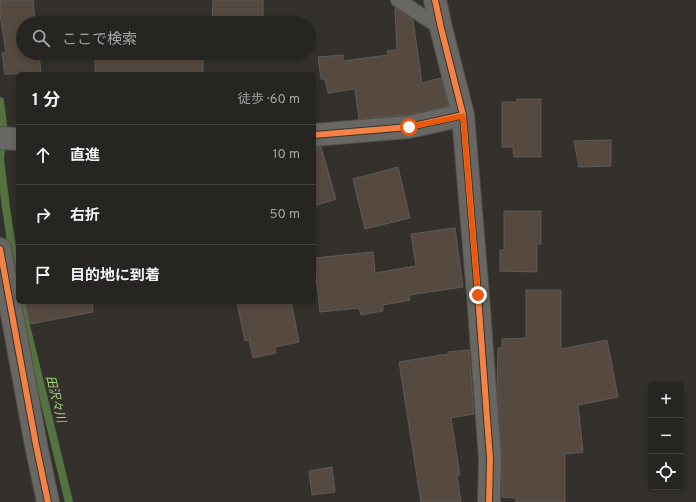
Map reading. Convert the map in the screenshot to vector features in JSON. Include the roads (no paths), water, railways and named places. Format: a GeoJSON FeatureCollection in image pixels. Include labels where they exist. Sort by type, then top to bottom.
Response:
{"type":"FeatureCollection","features":[{"type":"Feature","properties":{"kind":"street"},"geometry":{"type":"LineString","coordinates":[[435,0],[463,116],[489,451],[489,502]]}},
{"type":"Feature","properties":{"kind":"street"},"geometry":{"type":"LineString","coordinates":[[316,135],[409,127],[463,116]]}},
{"type":"Feature","properties":{"kind":"street"},"geometry":{"type":"LineString","coordinates":[[0,138],[16,139]]}},
{"type":"Feature","properties":{"kind":"street"},"geometry":{"type":"LineString","coordinates":[[0,248],[48,502]]}},
{"type":"Feature","properties":{"kind":"lane"},"geometry":{"type":"LineString","coordinates":[[398,0],[441,28]]}},
{"type":"Feature","properties":{"kind":"waterway","name":"田沢々川"},"geometry":{"type":"LineString","coordinates":[[0,101],[3,125],[0,160],[16,274]]}},
{"type":"Feature","properties":{"kind":"waterway","name":"田沢々川"},"geometry":{"type":"LineString","coordinates":[[21,305],[69,502]]}}]}
